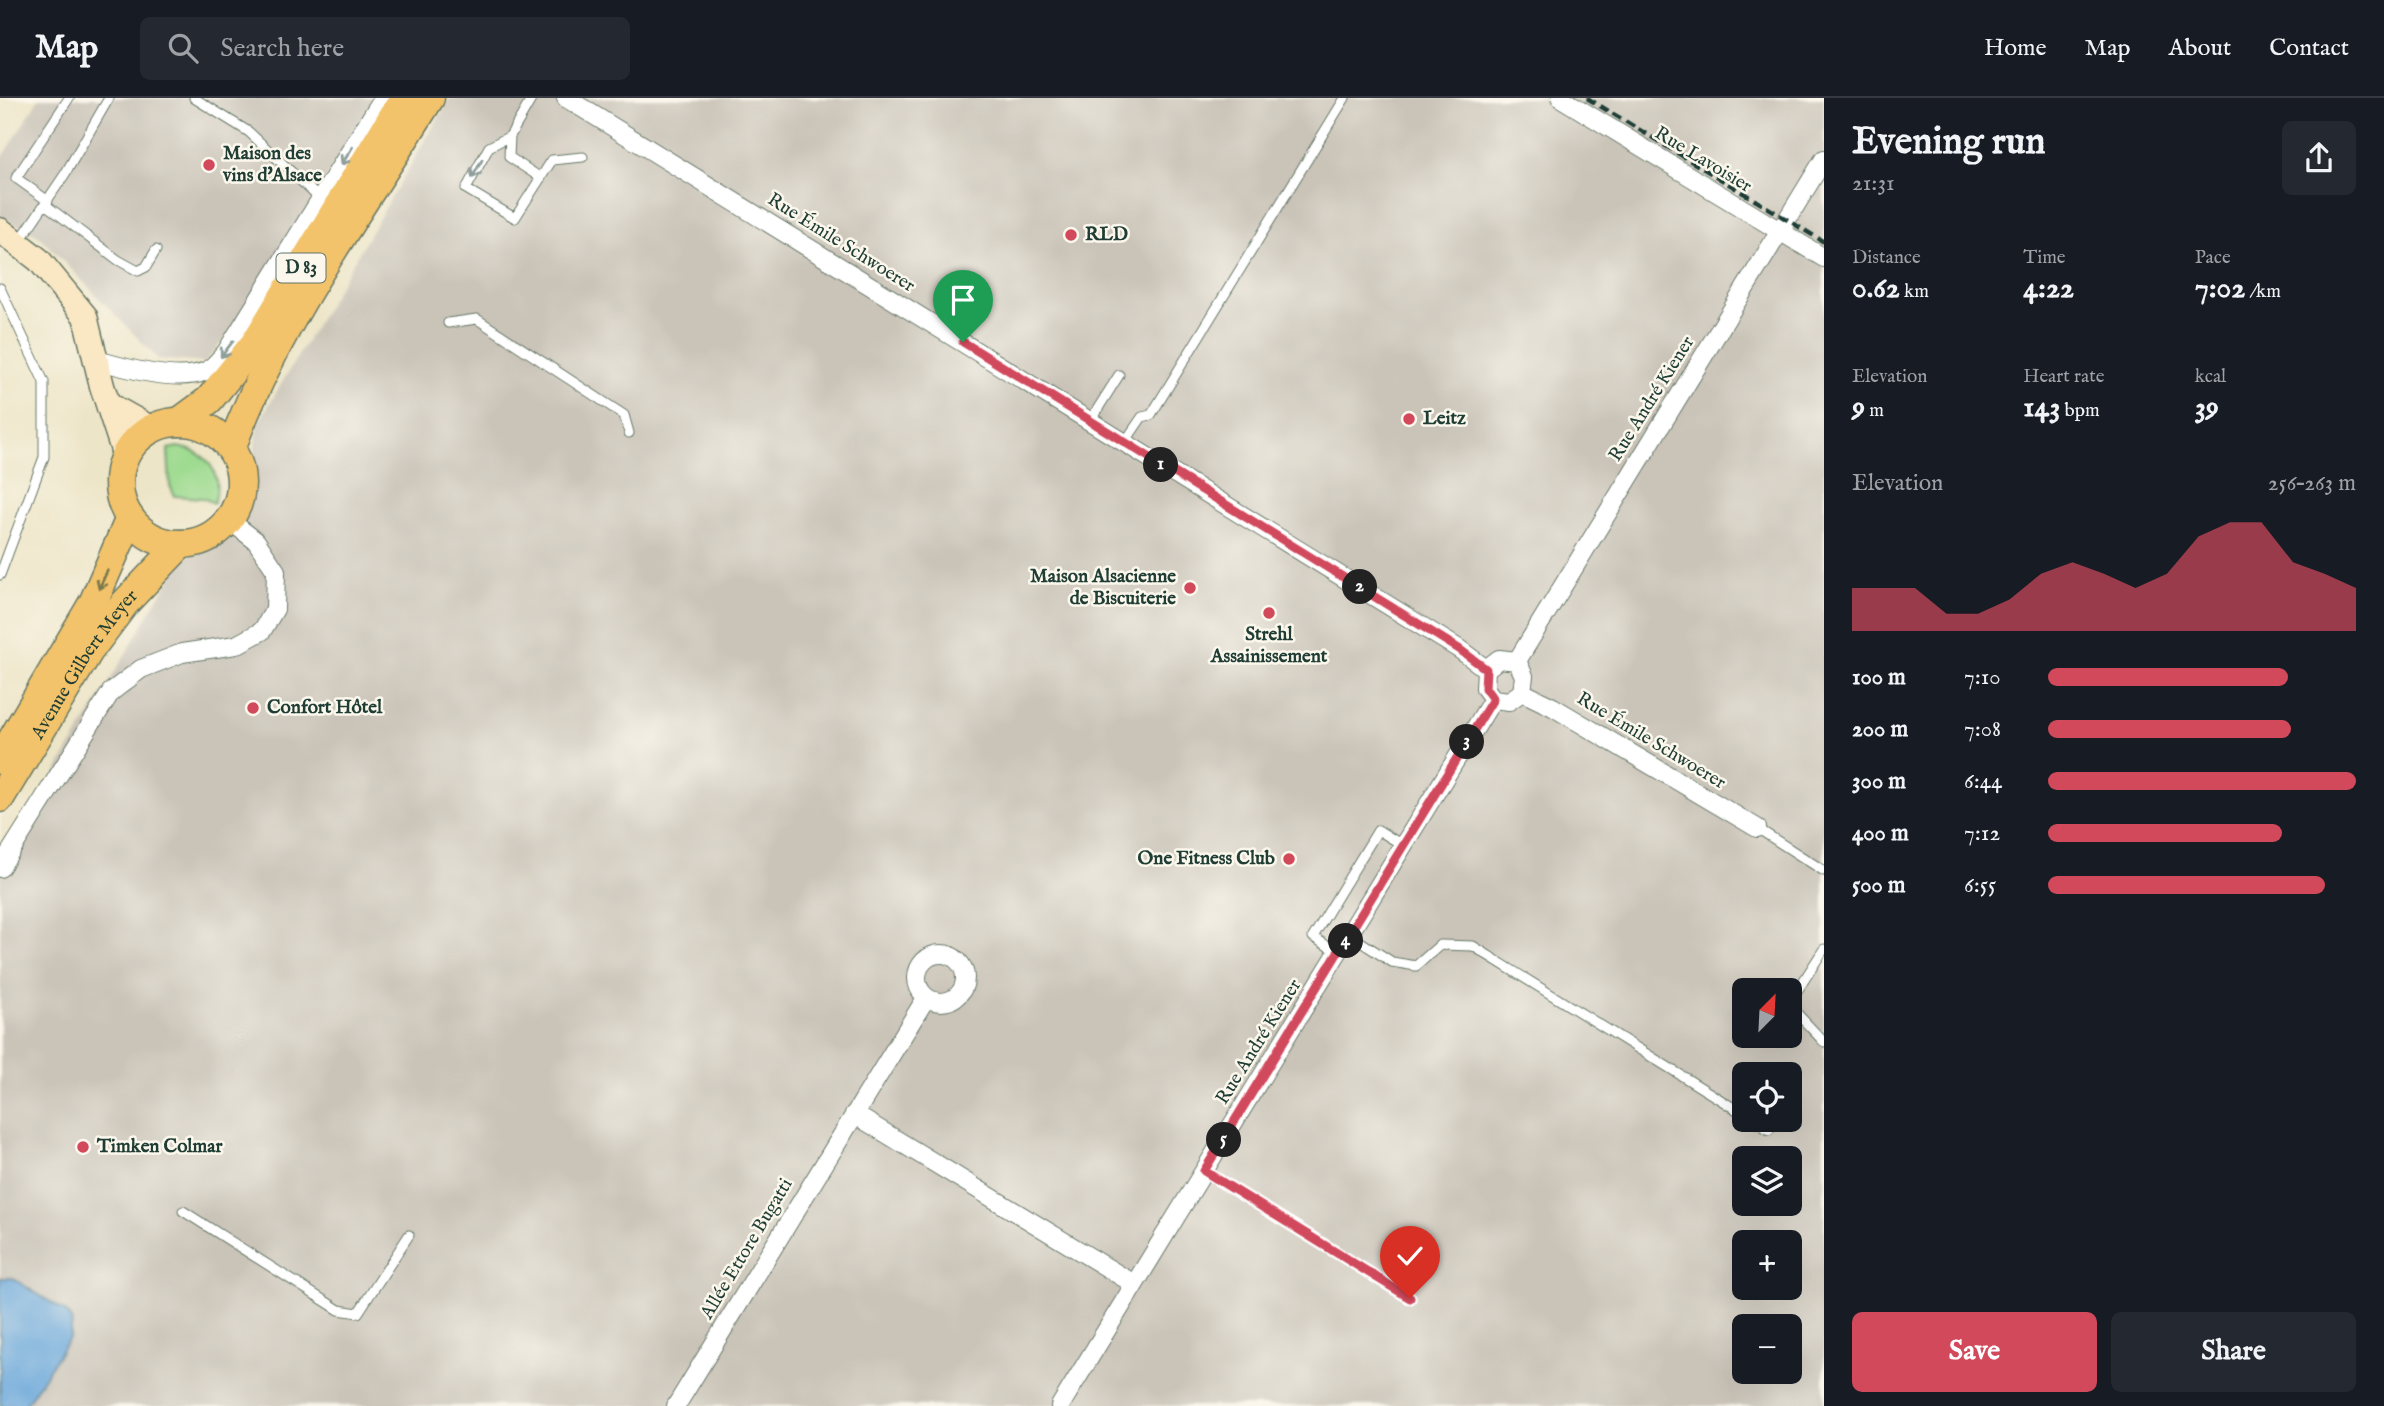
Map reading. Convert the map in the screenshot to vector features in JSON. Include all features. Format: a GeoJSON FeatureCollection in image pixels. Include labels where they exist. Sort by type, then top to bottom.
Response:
{"type":"FeatureCollection","features":[{"type":"Feature","properties":{"kind":"main road","name":"D 83"},"geometry":{"type":"LineString","coordinates":[[165,425],[209,400],[255,343],[404,98]]}},
{"type":"Feature","properties":{"kind":"main road","name":"D 83"},"geometry":{"type":"LineString","coordinates":[[231,449],[247,405],[272,353],[430,98]]}},
{"type":"Feature","properties":{"kind":"main road"},"geometry":{"type":"LineString","coordinates":[[181,544],[152,537],[130,518],[119,488],[125,456],[138,438],[165,425],[207,428],[231,449],[240,470],[241,485],[229,520]]}},
{"type":"Feature","properties":{"kind":"main road","name":"Avenue Gilbert Meyer"},"geometry":{"type":"LineString","coordinates":[[0,760],[93,603],[130,518]]}},
{"type":"Feature","properties":{"kind":"main road","name":"Avenue Gilbert Meyer"},"geometry":{"type":"LineString","coordinates":[[0,798],[89,650],[125,603],[181,544],[212,534],[229,520]]}},
{"type":"Feature","properties":{"kind":"street"},"geometry":{"type":"LineString","coordinates":[[97,360],[124,368],[172,375],[207,371],[226,352],[383,98]]}},
{"type":"Feature","properties":{"kind":"street","name":"Rue Émile Schwoerer"},"geometry":{"type":"LineString","coordinates":[[566,98],[1459,649],[1486,669]]}},
{"type":"Feature","properties":{"kind":"street","name":"Rue Lavoisier"},"geometry":{"type":"LineString","coordinates":[[1561,98],[1824,258]]}},
{"type":"Feature","properties":{"kind":"street","name":"Rue André Kiener"},"geometry":{"type":"LineString","coordinates":[[1517,661],[1824,159]]}},
{"type":"Feature","properties":{"kind":"street"},"geometry":{"type":"LineString","coordinates":[[9,236],[39,260],[85,316],[102,386],[111,406],[125,456]]}},
{"type":"Feature","properties":{"kind":"street"},"geometry":{"type":"LineString","coordinates":[[111,406],[165,425]]}},
{"type":"Feature","properties":{"kind":"street"},"geometry":{"type":"LineString","coordinates":[[0,868],[111,692],[141,669],[182,653],[236,645],[262,631],[275,609],[276,571],[256,541],[229,520]]}},
{"type":"Feature","properties":{"kind":"street"},"geometry":{"type":"LineString","coordinates":[[1499,659],[1517,661],[1524,676],[1522,692],[1509,701],[1493,699],[1485,688],[1486,669],[1499,659]]}},
{"type":"Feature","properties":{"kind":"street","name":"Rue Émile Schwoerer"},"geometry":{"type":"LineString","coordinates":[[1522,692],[1553,707],[1757,828]]}},
{"type":"Feature","properties":{"kind":"street","name":"Rue André Kiener"},"geometry":{"type":"LineString","coordinates":[[1060,1406],[1493,699]]}},
{"type":"Feature","properties":{"kind":"street","name":"Allée Ettore Bugatti"},"geometry":{"type":"LineString","coordinates":[[676,1406],[926,998]]}},
{"type":"Feature","properties":{"kind":"street"},"geometry":{"type":"LineString","coordinates":[[854,1114],[1134,1284]]}},
{"type":"Feature","properties":{"kind":"lane"},"geometry":{"type":"LineString","coordinates":[[69,98],[16,178],[118,260],[138,271],[146,267],[156,250]]}},
{"type":"Feature","properties":{"kind":"lane"},"geometry":{"type":"LineString","coordinates":[[9,236],[47,203],[109,98]]}},
{"type":"Feature","properties":{"kind":"lane"},"geometry":{"type":"LineString","coordinates":[[194,98],[249,132],[320,199]]}},
{"type":"Feature","properties":{"kind":"lane"},"geometry":{"type":"LineString","coordinates":[[532,98],[510,136],[509,157],[541,178]]}},
{"type":"Feature","properties":{"kind":"lane"},"geometry":{"type":"LineString","coordinates":[[1125,442],[1142,417],[1151,415],[1204,331],[1204,325],[1259,234],[1345,98]]}},
{"type":"Feature","properties":{"kind":"lane"},"geometry":{"type":"LineString","coordinates":[[510,136],[489,147],[466,189],[515,218],[552,160],[583,157]]}},
{"type":"Feature","properties":{"kind":"lane"},"geometry":{"type":"LineString","coordinates":[[0,288],[44,382],[44,457],[0,575]]}},
{"type":"Feature","properties":{"kind":"lane"},"geometry":{"type":"LineString","coordinates":[[448,323],[477,319],[624,415],[629,433]]}},
{"type":"Feature","properties":{"kind":"lane"},"geometry":{"type":"LineString","coordinates":[[1090,421],[1119,375]]}},
{"type":"Feature","properties":{"kind":"lane"},"geometry":{"type":"LineString","coordinates":[[1757,828],[1823,867]]}},
{"type":"Feature","properties":{"kind":"lane"},"geometry":{"type":"LineString","coordinates":[[1339,953],[1313,937],[1378,830],[1404,846]]}},
{"type":"Feature","properties":{"kind":"lane"},"geometry":{"type":"LineString","coordinates":[[1350,935],[1392,962],[1416,966],[1440,945],[1473,946],[1732,1107]]}},
{"type":"Feature","properties":{"kind":"lane"},"geometry":{"type":"LineString","coordinates":[[1802,985],[1824,949]]}},
{"type":"Feature","properties":{"kind":"lane"},"geometry":{"type":"LineString","coordinates":[[1802,1017],[1824,1042]]}},
{"type":"Feature","properties":{"kind":"lane"},"geometry":{"type":"LineString","coordinates":[[1204,1171],[1410,1298]]}},
{"type":"Feature","properties":{"kind":"lane"},"geometry":{"type":"LineString","coordinates":[[183,1211],[339,1310],[358,1313],[409,1235]]}},
{"type":"Feature","properties":{"kind":"shaded area"},"geometry":{"type":"Polygon","coordinates":[[[39,98],[376,98],[237,325],[204,363],[158,359],[40,237],[0,216],[0,162],[39,98]]]}},
{"type":"Feature","properties":{"kind":"shaded area"},"geometry":{"type":"Polygon","coordinates":[[[450,98],[1824,98],[1824,1406],[0,1406],[0,867],[182,558],[230,540],[249,507],[257,425],[450,98]]]}},
{"type":"Feature","properties":{"kind":"green space"},"geometry":{"type":"Polygon","coordinates":[[[177,447],[197,453],[210,465],[216,482],[214,503],[203,498],[175,496],[170,486],[168,449],[177,447]]]}},
{"type":"Feature","properties":{"kind":"water"},"geometry":{"type":"Polygon","coordinates":[[[0,1278],[12,1278],[66,1312],[72,1322],[70,1337],[25,1406],[0,1406],[0,1278]]]}},
{"type":"Feature","properties":{"kind":"railway"},"geometry":{"type":"LineString","coordinates":[[1587,98],[1824,242]]}},
{"type":"Feature","properties":{"kind":"place","name":"Maison des vins d'Alsace"},"geometry":{"type":"Point","coordinates":[209,165]}},
{"type":"Feature","properties":{"kind":"place","name":"RLD"},"geometry":{"type":"Point","coordinates":[1071,235]}},
{"type":"Feature","properties":{"kind":"place","name":"Leitz"},"geometry":{"type":"Point","coordinates":[1409,419]}},
{"type":"Feature","properties":{"kind":"place","name":"Maison Alsacienne de Biscuiterie"},"geometry":{"type":"Point","coordinates":[1190,588]}},
{"type":"Feature","properties":{"kind":"place","name":"Strehl Assainissement"},"geometry":{"type":"Point","coordinates":[1269,613]}},
{"type":"Feature","properties":{"kind":"place","name":"Confort Hôtel"},"geometry":{"type":"Point","coordinates":[253,708]}},
{"type":"Feature","properties":{"kind":"place","name":"One Fitness Club"},"geometry":{"type":"Point","coordinates":[1289,859]}},
{"type":"Feature","properties":{"kind":"place","name":"Timken Colmar"},"geometry":{"type":"Point","coordinates":[83,1147]}},
{"type":"Feature","properties":{"kind":"route"},"geometry":{"type":"LineString","coordinates":[[963,342],[1459,649],[1486,669],[1485,688],[1493,699],[1204,1171],[1410,1298]]}}]}
